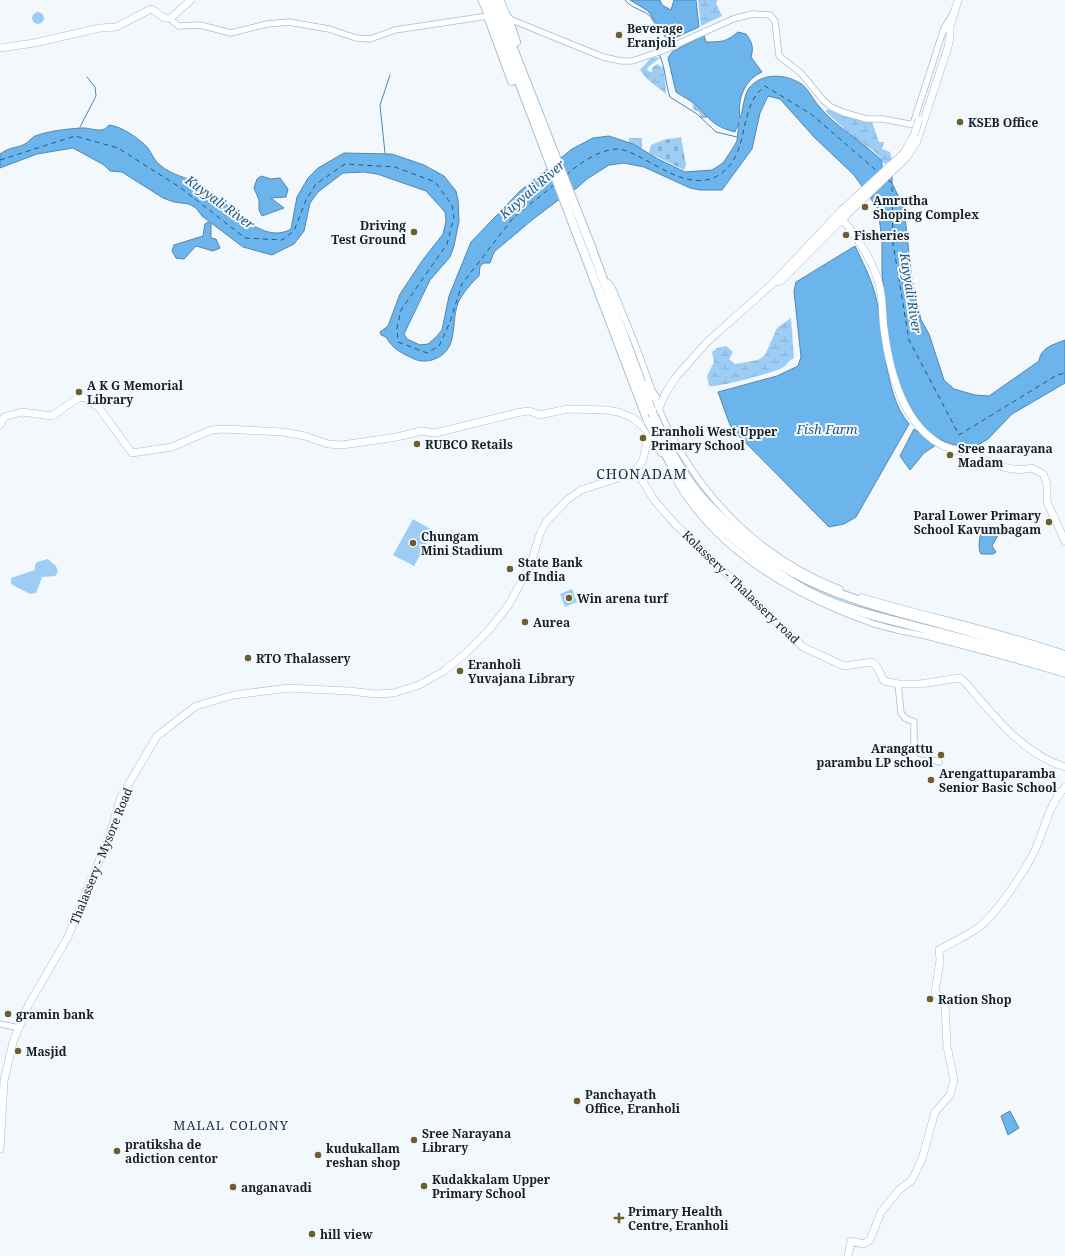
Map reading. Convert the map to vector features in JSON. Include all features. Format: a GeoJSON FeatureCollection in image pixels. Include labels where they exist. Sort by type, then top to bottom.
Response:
{"type":"FeatureCollection","features":[{"type":"Feature","properties":{"kind":"highway"},"geometry":{"type":"LineString","coordinates":[[488,0],[526,105],[648,421],[699,494],[735,529],[764,554],[793,573],[830,591],[869,604],[1065,660]]}},
{"type":"Feature","properties":{"kind":"highway"},"geometry":{"type":"LineString","coordinates":[[494,0],[590,244],[636,368],[655,410],[655,432],[670,463],[693,498],[757,559],[814,594],[862,612],[1009,650],[1065,668]]}},
{"type":"Feature","properties":{"kind":"highway"},"geometry":{"type":"LineString","coordinates":[[488,16],[516,92],[526,105]]}},
{"type":"Feature","properties":{"kind":"highway"},"geometry":{"type":"LineString","coordinates":[[506,18],[539,100],[540,118]]}},
{"type":"Feature","properties":{"kind":"highway"},"geometry":{"type":"LineString","coordinates":[[636,368],[654,397]]}},
{"type":"Feature","properties":{"kind":"highway"},"geometry":{"type":"LineString","coordinates":[[634,386],[639,407]]}},
{"type":"Feature","properties":{"kind":"main road"},"geometry":{"type":"LineString","coordinates":[[0,48],[34,43],[100,28],[116,27],[151,10],[162,17],[171,18],[191,0]]}},
{"type":"Feature","properties":{"kind":"main road"},"geometry":{"type":"LineString","coordinates":[[839,217],[842,210],[850,202],[904,153],[914,135],[958,0]]}},
{"type":"Feature","properties":{"kind":"main road"},"geometry":{"type":"LineString","coordinates":[[636,470],[643,460],[655,432],[655,410],[676,376],[707,342],[771,284],[839,217],[867,196],[907,157],[916,144],[918,124]]}},
{"type":"Feature","properties":{"kind":"main road"},"geometry":{"type":"LineString","coordinates":[[839,217],[857,236],[878,280],[889,354],[903,403],[910,415],[931,438],[944,447],[966,452],[1010,469],[1026,470],[1032,468],[1043,474],[1047,484],[1047,502],[1065,541]]}},
{"type":"Feature","properties":{"kind":"main road"},"geometry":{"type":"LineString","coordinates":[[0,425],[4,417],[22,412],[52,416],[78,398],[85,397],[99,408],[132,453],[172,447],[211,430],[283,432],[306,436],[328,444],[342,444],[421,431],[435,433],[521,412],[530,411],[537,415],[543,415],[567,409],[618,412],[655,432]]}},
{"type":"Feature","properties":{"kind":"main road","name":"Kolassery - Thalassery road"},"geometry":{"type":"LineString","coordinates":[[636,470],[654,500],[675,524],[804,647],[844,666],[872,662],[877,667],[884,681],[898,684],[920,684],[959,678],[964,681],[1018,739],[1052,763],[1065,767]]}},
{"type":"Feature","properties":{"kind":"main road","name":"Thalassery - Mysore Road"},"geometry":{"type":"LineString","coordinates":[[0,1150],[4,1081],[13,1042],[29,1004],[68,937],[110,834],[122,797],[156,736],[196,706],[234,695],[288,688],[394,694],[419,685],[444,671],[465,654],[488,631],[508,606],[530,566],[540,534],[546,522],[557,509],[581,490],[624,476],[636,470]]}},
{"type":"Feature","properties":{"kind":"main road"},"geometry":{"type":"LineString","coordinates":[[848,1256],[851,1241],[863,1244],[869,1241],[881,1212],[899,1190],[912,1180],[922,1159],[935,1112],[950,1095],[954,1080],[947,1046],[945,1004],[935,992],[940,960],[939,950],[980,927],[1003,901],[1022,873],[1035,850],[1046,816],[1065,787]]}},
{"type":"Feature","properties":{"kind":"street"},"geometry":{"type":"LineString","coordinates":[[171,18],[172,21],[179,26],[200,25],[231,33],[267,24],[289,22],[329,29],[356,38],[370,39],[395,30],[488,16],[481,0]]}},
{"type":"Feature","properties":{"kind":"street"},"geometry":{"type":"LineString","coordinates":[[501,0],[506,18],[603,57],[621,61],[632,61],[652,55],[733,19],[752,14],[770,16],[775,20],[779,56],[801,73],[823,100],[831,107],[845,113],[867,119],[883,118],[918,124],[944,28],[955,12]]}},
{"type":"Feature","properties":{"kind":"street"},"geometry":{"type":"LineString","coordinates":[[603,280],[610,284],[614,292],[654,397],[655,410],[679,450],[708,493],[735,521],[783,561],[832,586],[854,595],[927,616],[1001,634],[1065,654]]}},
{"type":"Feature","properties":{"kind":"street"},"geometry":{"type":"LineString","coordinates":[[597,288],[597,294],[639,407],[655,432],[684,493],[703,519],[744,557],[798,592],[867,622],[1009,657],[1065,674]]}},
{"type":"Feature","properties":{"kind":"street"},"geometry":{"type":"LineString","coordinates":[[898,684],[901,713],[905,718],[914,722],[914,758],[917,760],[934,760],[939,762]]}},
{"type":"Feature","properties":{"kind":"street"},"geometry":{"type":"LineString","coordinates":[[0,1024],[19,1028]]}},
{"type":"Feature","properties":{"kind":"green space"},"geometry":{"type":"Polygon","coordinates":[[[698,0],[718,0],[716,3],[722,16],[701,26],[698,0]]]}},
{"type":"Feature","properties":{"kind":"green space"},"geometry":{"type":"Polygon","coordinates":[[[38,12],[42,14],[44,18],[42,22],[38,24],[34,22],[32,18],[34,14],[38,12]]]}},
{"type":"Feature","properties":{"kind":"green space"},"geometry":{"type":"Polygon","coordinates":[[[661,57],[647,68],[648,71],[652,72],[652,68],[657,64],[664,68],[666,94],[647,79],[640,70],[651,58],[661,57]]]}},
{"type":"Feature","properties":{"kind":"green space"},"geometry":{"type":"Polygon","coordinates":[[[692,98],[706,109],[707,118],[701,118],[699,112],[693,109],[692,98]]]}},
{"type":"Feature","properties":{"kind":"green space"},"geometry":{"type":"Polygon","coordinates":[[[829,109],[842,116],[872,122],[879,142],[884,142],[882,149],[890,152],[892,159],[885,164],[874,151],[852,136],[825,111],[829,109]]]}},
{"type":"Feature","properties":{"kind":"green space"},"geometry":{"type":"Polygon","coordinates":[[[681,137],[686,165],[684,170],[649,153],[651,145],[663,140],[681,137]]]}},
{"type":"Feature","properties":{"kind":"green space"},"geometry":{"type":"Polygon","coordinates":[[[629,138],[642,138],[642,149],[629,142],[629,138]]]}},
{"type":"Feature","properties":{"kind":"green space"},"geometry":{"type":"Polygon","coordinates":[[[791,318],[794,358],[784,367],[769,373],[746,379],[722,385],[709,386],[707,376],[714,362],[712,352],[717,348],[726,346],[733,352],[729,359],[735,364],[758,360],[765,355],[777,328],[791,318]]]}},
{"type":"Feature","properties":{"kind":"green space","name":"Chungam Mini Stadium"},"geometry":{"type":"Polygon","coordinates":[[[413,519],[434,531],[414,566],[393,555],[413,519]]]}},
{"type":"Feature","properties":{"kind":"green space"},"geometry":{"type":"Polygon","coordinates":[[[48,559],[56,566],[58,572],[55,576],[42,577],[36,593],[30,594],[11,584],[11,578],[35,570],[35,565],[37,562],[48,559]]]}},
{"type":"Feature","properties":{"kind":"green space","name":"Win arena turf"},"geometry":{"type":"Polygon","coordinates":[[[572,589],[577,602],[565,607],[560,594],[572,589]]]}},
{"type":"Feature","properties":{"kind":"water"},"geometry":{"type":"Polygon","coordinates":[[[630,0],[660,0],[662,5],[671,10],[674,0],[696,0],[699,27],[668,41],[648,11],[630,0]]]}},
{"type":"Feature","properties":{"kind":"water","name":"Kuyyali River"},"geometry":{"type":"Polygon","coordinates":[[[738,32],[746,34],[750,40],[752,45],[751,57],[762,72],[746,85],[743,91],[739,111],[740,118],[746,94],[755,82],[773,76],[792,79],[804,86],[818,105],[833,121],[875,154],[882,161],[882,169],[892,176],[892,183],[904,208],[912,280],[921,320],[929,334],[944,380],[954,389],[975,395],[989,396],[1039,361],[1040,356],[1048,347],[1065,340],[1065,383],[1012,414],[988,439],[978,445],[968,448],[948,443],[930,435],[912,413],[899,385],[889,347],[882,273],[882,240],[878,209],[854,175],[814,137],[780,99],[768,96],[760,113],[752,149],[722,190],[700,190],[690,188],[644,167],[624,163],[609,165],[587,179],[577,188],[565,195],[532,220],[494,252],[490,263],[484,263],[480,266],[479,276],[467,288],[458,303],[452,336],[447,350],[441,356],[426,361],[417,360],[401,352],[391,344],[386,337],[381,335],[380,332],[388,326],[400,294],[422,261],[443,234],[446,221],[445,212],[426,191],[377,174],[364,172],[343,173],[318,192],[310,203],[304,231],[294,244],[272,255],[243,247],[202,216],[196,208],[189,204],[174,202],[163,198],[122,172],[110,171],[104,165],[73,148],[37,154],[0,168],[0,154],[25,144],[35,136],[75,128],[103,130],[109,125],[114,126],[125,130],[140,141],[148,148],[156,161],[164,168],[201,185],[255,227],[267,232],[279,233],[291,229],[297,197],[308,178],[318,168],[344,153],[392,154],[424,165],[444,176],[456,191],[459,221],[454,246],[450,257],[430,280],[404,334],[407,339],[420,345],[428,344],[442,330],[449,296],[471,242],[520,191],[572,149],[593,138],[609,136],[633,144],[658,159],[685,172],[712,170],[723,163],[737,141],[739,122],[735,132],[723,128],[711,120],[694,103],[676,92],[668,58],[672,52],[704,35],[706,42],[716,42],[727,40],[738,32]]]}},
{"type":"Feature","properties":{"kind":"water"},"geometry":{"type":"Polygon","coordinates":[[[261,176],[271,179],[280,178],[288,189],[286,197],[271,198],[284,208],[262,216],[259,210],[259,200],[254,188],[257,179],[261,176]]]}},
{"type":"Feature","properties":{"kind":"water"},"geometry":{"type":"Polygon","coordinates":[[[208,222],[211,224],[211,238],[216,239],[220,248],[213,251],[196,246],[184,259],[176,258],[172,251],[174,245],[203,236],[205,224],[208,222]]]}},
{"type":"Feature","properties":{"kind":"water","name":"Fish Farm"},"geometry":{"type":"Polygon","coordinates":[[[855,246],[869,276],[875,294],[879,310],[889,379],[900,411],[909,424],[856,517],[844,524],[829,527],[735,432],[730,425],[718,392],[777,376],[798,366],[801,357],[794,291],[796,282],[855,246]]]}},
{"type":"Feature","properties":{"kind":"water"},"geometry":{"type":"Polygon","coordinates":[[[914,429],[936,445],[924,453],[910,470],[900,456],[914,429]]]}},
{"type":"Feature","properties":{"kind":"water"},"geometry":{"type":"Polygon","coordinates":[[[989,525],[997,531],[998,535],[992,546],[996,552],[993,554],[981,554],[979,545],[981,533],[983,527],[989,525]]]}},
{"type":"Feature","properties":{"kind":"water"},"geometry":{"type":"Polygon","coordinates":[[[1010,1111],[1019,1128],[1008,1135],[1001,1116],[1010,1111]]]}},
{"type":"Feature","properties":{"kind":"waterway"},"geometry":{"type":"LineString","coordinates":[[625,0],[632,6],[649,15],[655,23],[658,49]]}},
{"type":"Feature","properties":{"kind":"waterway"},"geometry":{"type":"LineString","coordinates":[[659,54],[670,97],[697,114],[716,132],[737,137]]}},
{"type":"Feature","properties":{"kind":"waterway"},"geometry":{"type":"LineString","coordinates":[[385,153],[380,105],[390,75]]}},
{"type":"Feature","properties":{"kind":"waterway"},"geometry":{"type":"LineString","coordinates":[[80,127],[96,96],[95,87],[87,77]]}},
{"type":"Feature","properties":{"kind":"ferry route"},"geometry":{"type":"LineString","coordinates":[[566,175],[577,166],[596,155],[617,149],[632,153],[669,172],[689,180],[699,181],[719,175],[729,166],[736,155],[750,106],[756,95],[765,86],[811,114],[878,172]]}},
{"type":"Feature","properties":{"kind":"ferry route"},"geometry":{"type":"LineString","coordinates":[[0,160],[75,136],[118,148],[181,188],[245,238],[282,240],[294,231],[306,200],[316,184],[345,164],[395,167],[435,182],[452,205],[454,217],[447,244],[401,310],[397,328],[398,342],[427,353],[439,346],[450,322],[462,284],[513,218],[554,185]]}},
{"type":"Feature","properties":{"kind":"ferry route"},"geometry":{"type":"LineString","coordinates":[[888,180],[892,183],[893,243],[909,340],[959,435],[1057,375],[1065,373]]}},
{"type":"Feature","properties":{"kind":"place","name":"Beverage Eranjoli"},"geometry":{"type":"Point","coordinates":[619,35]}},
{"type":"Feature","properties":{"kind":"place","name":"KSEB Office"},"geometry":{"type":"Point","coordinates":[960,122]}},
{"type":"Feature","properties":{"kind":"place","name":"Amrutha Shoping Complex"},"geometry":{"type":"Point","coordinates":[865,207]}},
{"type":"Feature","properties":{"kind":"place","name":"Driving Test Ground"},"geometry":{"type":"Point","coordinates":[414,232]}},
{"type":"Feature","properties":{"kind":"place","name":"Fisheries"},"geometry":{"type":"Point","coordinates":[846,235]}},
{"type":"Feature","properties":{"kind":"place","name":"A K G Memorial Library"},"geometry":{"type":"Point","coordinates":[79,392]}},
{"type":"Feature","properties":{"kind":"place","name":"Eranholi West Upper Primary School"},"geometry":{"type":"Point","coordinates":[643,438]}},
{"type":"Feature","properties":{"kind":"place","name":"RUBCO Retails"},"geometry":{"type":"Point","coordinates":[417,444]}},
{"type":"Feature","properties":{"kind":"place","name":"Sree naarayana Madam"},"geometry":{"type":"Point","coordinates":[950,455]}},
{"type":"Feature","properties":{"kind":"place","name":"Paral Lower Primary School Kavumbagam"},"geometry":{"type":"Point","coordinates":[1049,522]}},
{"type":"Feature","properties":{"kind":"place","name":"Chungam Mini Stadium"},"geometry":{"type":"Point","coordinates":[413,543]}},
{"type":"Feature","properties":{"kind":"place","name":"State Bank of India"},"geometry":{"type":"Point","coordinates":[510,569]}},
{"type":"Feature","properties":{"kind":"place","name":"Win arena turf"},"geometry":{"type":"Point","coordinates":[569,598]}},
{"type":"Feature","properties":{"kind":"place","name":"Aurea"},"geometry":{"type":"Point","coordinates":[525,622]}},
{"type":"Feature","properties":{"kind":"place","name":"RTO Thalassery"},"geometry":{"type":"Point","coordinates":[248,658]}},
{"type":"Feature","properties":{"kind":"place","name":"Eranholi Yuvajana Library"},"geometry":{"type":"Point","coordinates":[460,671]}},
{"type":"Feature","properties":{"kind":"place","name":"Arangattu parambu LP school"},"geometry":{"type":"Point","coordinates":[941,755]}},
{"type":"Feature","properties":{"kind":"place","name":"Arengattuparamba Senior Basic School"},"geometry":{"type":"Point","coordinates":[931,780]}},
{"type":"Feature","properties":{"kind":"place","name":"Ration Shop"},"geometry":{"type":"Point","coordinates":[930,999]}},
{"type":"Feature","properties":{"kind":"place","name":"gramin bank"},"geometry":{"type":"Point","coordinates":[8,1014]}},
{"type":"Feature","properties":{"kind":"place","name":"Masjid"},"geometry":{"type":"Point","coordinates":[18,1051]}},
{"type":"Feature","properties":{"kind":"place","name":"Panchayath Office, Eranholi"},"geometry":{"type":"Point","coordinates":[577,1101]}},
{"type":"Feature","properties":{"kind":"place","name":"Sree Narayana Library"},"geometry":{"type":"Point","coordinates":[414,1140]}},
{"type":"Feature","properties":{"kind":"place","name":"pratiksha de adiction centor"},"geometry":{"type":"Point","coordinates":[117,1151]}},
{"type":"Feature","properties":{"kind":"place","name":"kudukallam reshan shop"},"geometry":{"type":"Point","coordinates":[318,1155]}},
{"type":"Feature","properties":{"kind":"place","name":"Kudakkalam Upper Primary School"},"geometry":{"type":"Point","coordinates":[424,1186]}},
{"type":"Feature","properties":{"kind":"place","name":"anganavadi"},"geometry":{"type":"Point","coordinates":[233,1187]}},
{"type":"Feature","properties":{"kind":"place","name":"Primary Health Centre, Eranholi"},"geometry":{"type":"Point","coordinates":[619,1218]}},
{"type":"Feature","properties":{"kind":"place","name":"hill view"},"geometry":{"type":"Point","coordinates":[312,1234]}},
{"type":"Feature","properties":{"kind":"district","name":"CHONADAM"},"geometry":{"type":"Point","coordinates":[642,473]}},
{"type":"Feature","properties":{"kind":"district","name":"MALAL COLONY"},"geometry":{"type":"Point","coordinates":[231,1125]}}]}
